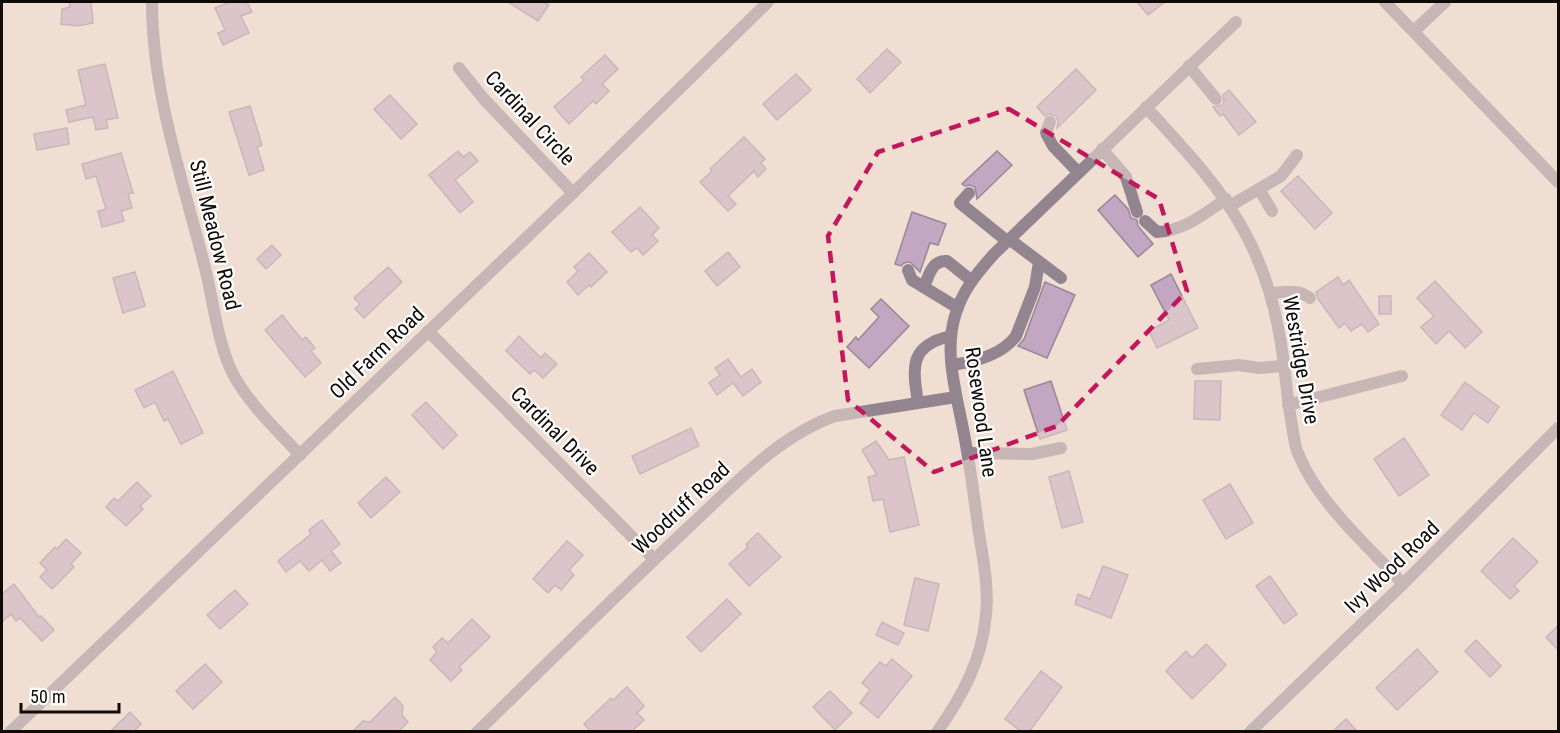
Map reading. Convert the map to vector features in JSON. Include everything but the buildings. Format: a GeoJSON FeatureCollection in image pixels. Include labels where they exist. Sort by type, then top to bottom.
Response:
{"type":"FeatureCollection","features":[{"type":"Feature","properties":{"kind":"street","name":"Still Meadow Road"},"geometry":{"type":"LineString","coordinates":[[152,2],[152,35],[159,81],[181,183],[205,268],[223,347],[234,374],[251,400],[300,455]]}},
{"type":"Feature","properties":{"kind":"street","name":"Old Farm Road"},"geometry":{"type":"LineString","coordinates":[[10,732],[573,193],[768,2]]}},
{"type":"Feature","properties":{"kind":"street"},"geometry":{"type":"LineString","coordinates":[[1385,2],[1558,182]]}},
{"type":"Feature","properties":{"kind":"street"},"geometry":{"type":"LineString","coordinates":[[1414,31],[1444,2]]}},
{"type":"Feature","properties":{"kind":"street","name":"Rosewood Lane"},"geometry":{"type":"LineString","coordinates":[[937,732],[969,683],[981,643],[986,614],[985,571],[968,453],[952,365],[951,336],[958,308],[972,281],[1008,240],[1236,22]]}},
{"type":"Feature","properties":{"kind":"street"},"geometry":{"type":"LineString","coordinates":[[1190,66],[1216,99]]}},
{"type":"Feature","properties":{"kind":"street","name":"Cardinal Circle"},"geometry":{"type":"LineString","coordinates":[[459,68],[483,98],[573,193]]}},
{"type":"Feature","properties":{"kind":"street","name":"Westridge Drive"},"geometry":{"type":"LineString","coordinates":[[1146,107],[1206,173],[1228,203],[1251,244],[1270,293],[1278,328],[1297,452],[1313,484],[1341,518],[1403,584]]}},
{"type":"Feature","properties":{"kind":"street"},"geometry":{"type":"LineString","coordinates":[[1050,122],[1046,133],[1049,141],[1078,172]]}},
{"type":"Feature","properties":{"kind":"street"},"geometry":{"type":"LineString","coordinates":[[1102,149],[1126,177],[1141,217],[1157,232],[1167,232],[1183,227],[1228,203],[1284,179],[1297,155]]}},
{"type":"Feature","properties":{"kind":"street"},"geometry":{"type":"LineString","coordinates":[[1259,189],[1272,211]]}},
{"type":"Feature","properties":{"kind":"street"},"geometry":{"type":"LineString","coordinates":[[969,194],[960,203],[1061,278]]}},
{"type":"Feature","properties":{"kind":"street"},"geometry":{"type":"LineString","coordinates":[[924,287],[932,269],[943,260],[972,281]]}},
{"type":"Feature","properties":{"kind":"street"},"geometry":{"type":"LineString","coordinates":[[952,365],[974,362],[1012,342],[1035,287],[1039,262]]}},
{"type":"Feature","properties":{"kind":"street"},"geometry":{"type":"LineString","coordinates":[[908,270],[912,280],[958,308]]}},
{"type":"Feature","properties":{"kind":"street"},"geometry":{"type":"LineString","coordinates":[[1270,293],[1292,291],[1303,293],[1310,298]]}},
{"type":"Feature","properties":{"kind":"street","name":"Cardinal Drive"},"geometry":{"type":"LineString","coordinates":[[428,331],[654,559]]}},
{"type":"Feature","properties":{"kind":"street"},"geometry":{"type":"LineString","coordinates":[[918,402],[913,375],[918,355],[923,348],[935,340],[951,336]]}},
{"type":"Feature","properties":{"kind":"street"},"geometry":{"type":"LineString","coordinates":[[1197,369],[1239,365],[1259,368],[1283,366]]}},
{"type":"Feature","properties":{"kind":"street"},"geometry":{"type":"LineString","coordinates":[[1288,405],[1402,376]]}},
{"type":"Feature","properties":{"kind":"street","name":"Woodruff Road"},"geometry":{"type":"LineString","coordinates":[[477,732],[654,559],[752,469],[796,434],[835,416],[956,397]]}},
{"type":"Feature","properties":{"kind":"street","name":"Ivy Wood Road"},"geometry":{"type":"LineString","coordinates":[[1250,732],[1403,584],[1558,428]]}},
{"type":"Feature","properties":{"kind":"street"},"geometry":{"type":"LineString","coordinates":[[968,453],[1032,454],[1061,448]]}},
{"type":"Feature","properties":{"kind":"highlighted area"},"geometry":{"type":"Polygon","coordinates":[[[1009,109],[1159,199],[1187,291],[1057,426],[934,472],[848,400],[828,236],[878,152],[1009,109]]]}}]}
